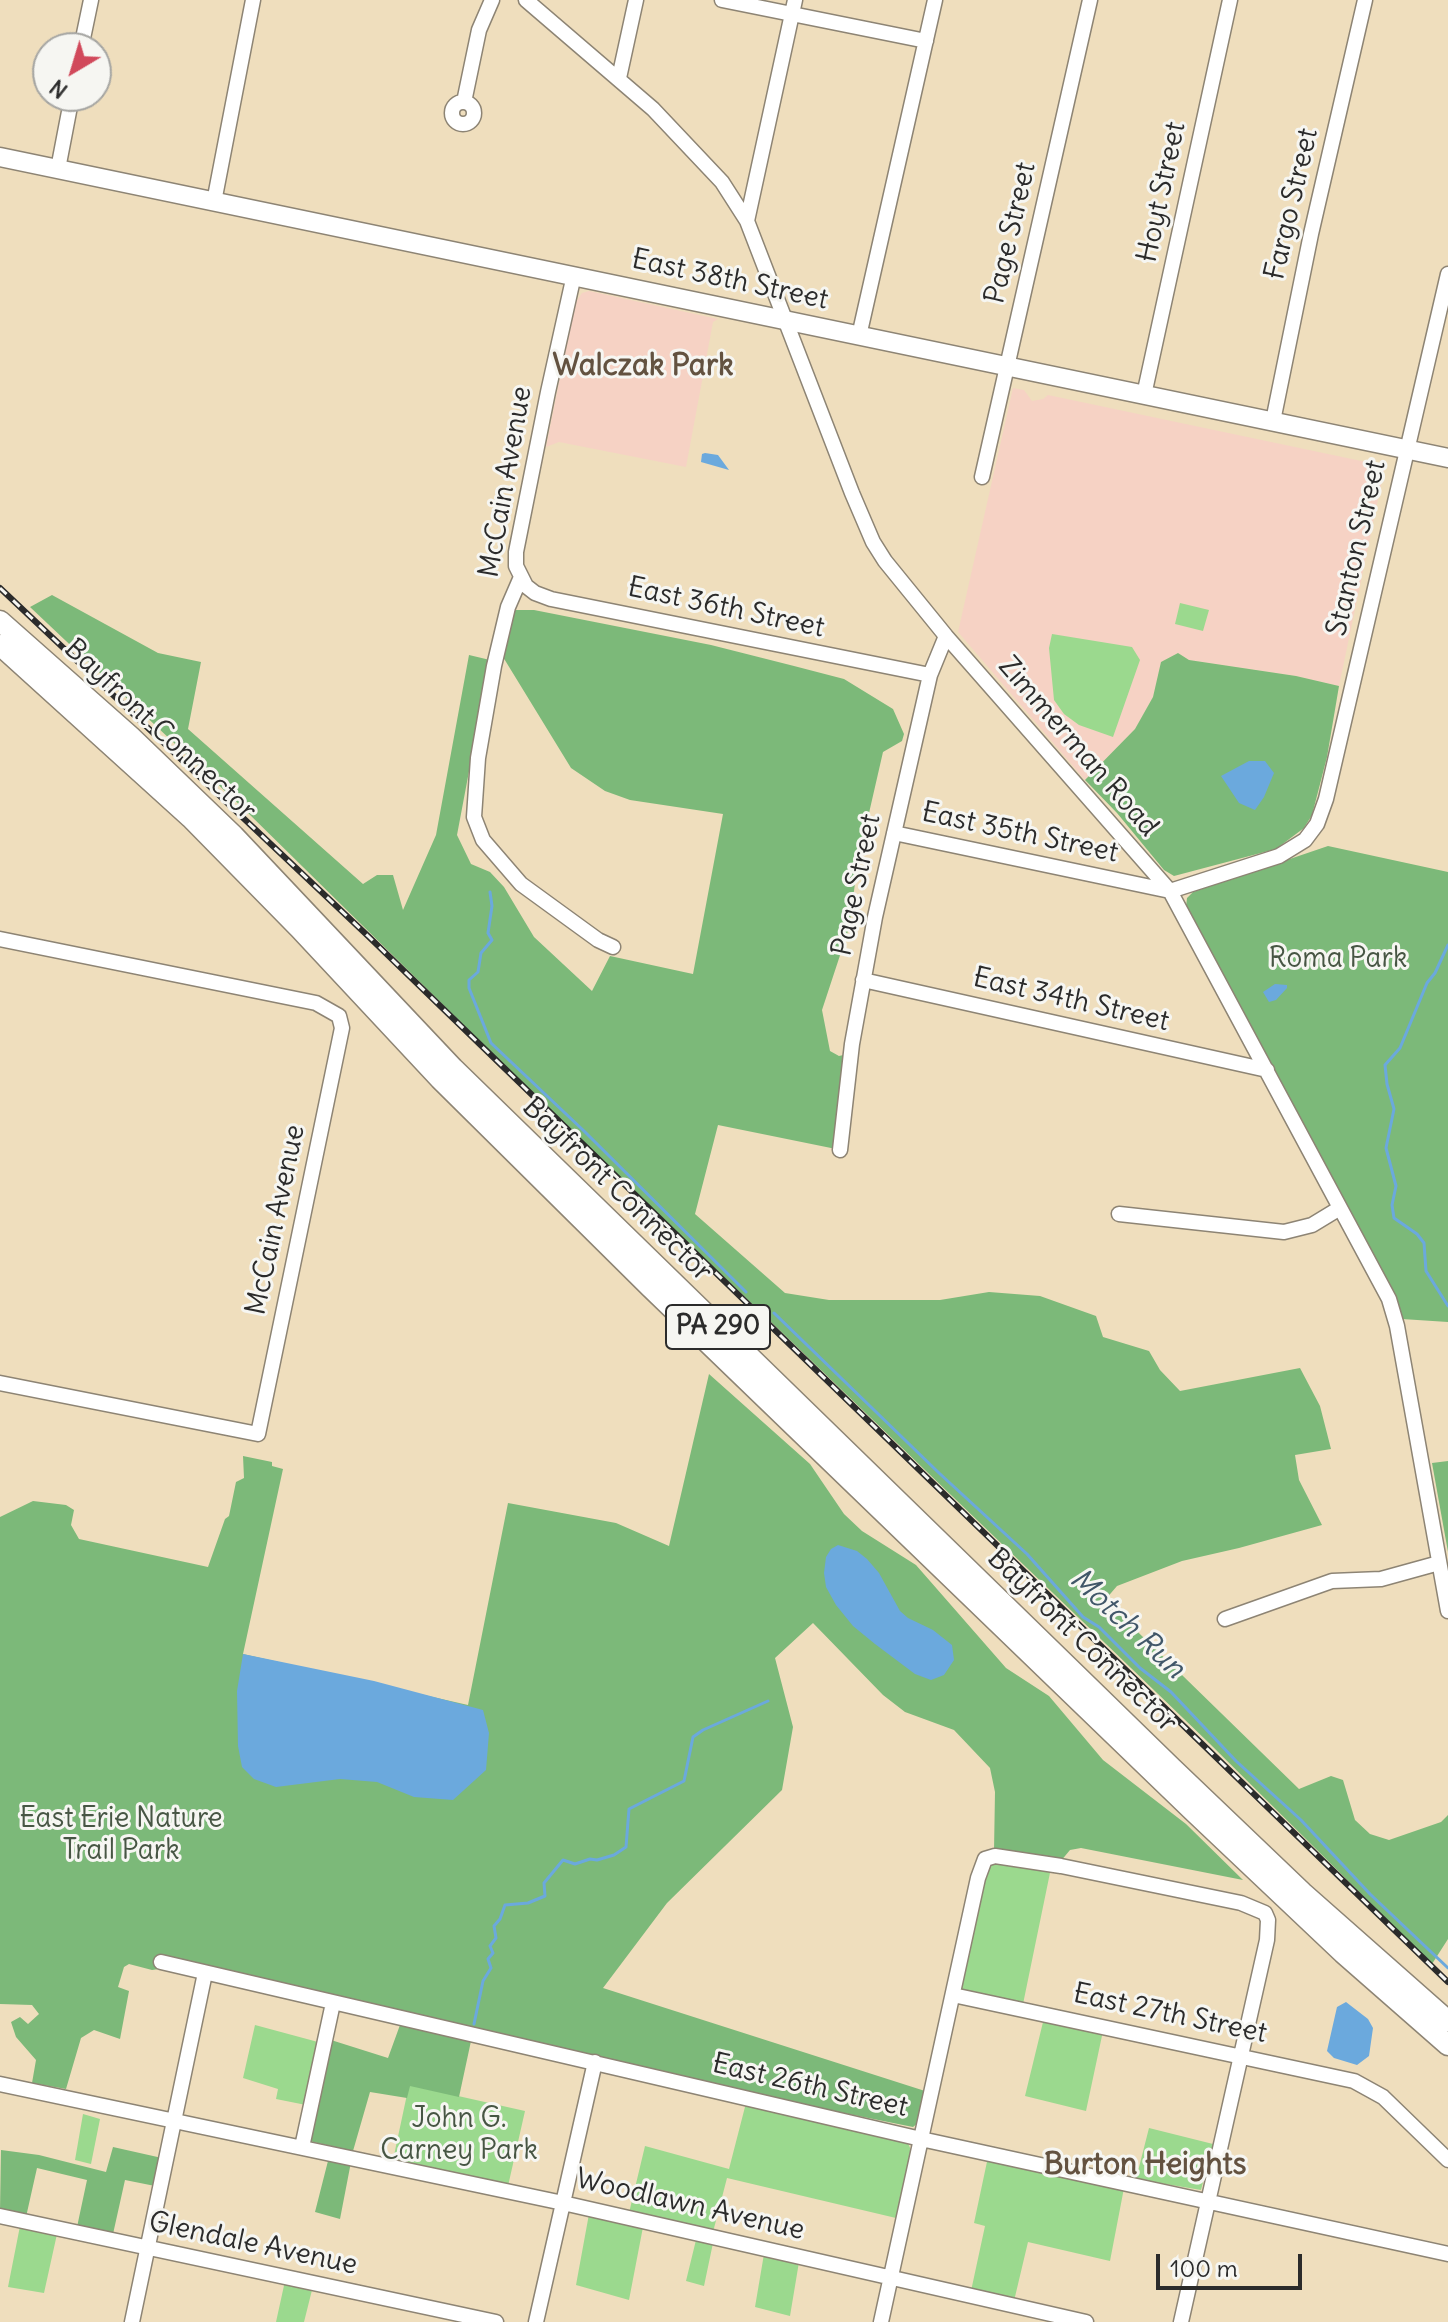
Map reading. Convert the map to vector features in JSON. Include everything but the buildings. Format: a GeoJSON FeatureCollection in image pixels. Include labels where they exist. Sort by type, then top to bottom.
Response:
{"type":"FeatureCollection","features":[{"type":"Feature","properties":{"kind":"highway","name":"Bayfront Connector"},"geometry":{"type":"LineString","coordinates":[[0,621],[130,736],[234,836],[453,1068],[1127,1724],[1303,1893],[1448,2021]]}},
{"type":"Feature","properties":{"kind":"highway","name":"Bayfront Connector"},"geometry":{"type":"LineString","coordinates":[[0,645],[191,818],[440,1079],[650,1287],[1204,1822],[1343,1953],[1448,2045]]}},
{"type":"Feature","properties":{"kind":"main road","name":"East 38th Street"},"geometry":{"type":"LineString","coordinates":[[0,157],[1448,458]]}},
{"type":"Feature","properties":{"kind":"street"},"geometry":{"type":"LineString","coordinates":[[84,32],[91,0]]}},
{"type":"Feature","properties":{"kind":"street"},"geometry":{"type":"LineString","coordinates":[[214,202],[253,0]]}},
{"type":"Feature","properties":{"kind":"street"},"geometry":{"type":"LineString","coordinates":[[464,102],[479,30],[492,0]]}},
{"type":"Feature","properties":{"kind":"street","name":"Zimmerman Road"},"geometry":{"type":"LineString","coordinates":[[526,0],[619,78],[707,163],[736,202],[747,221],[873,542],[904,587],[1170,891],[1389,1299],[1448,1611]]}},
{"type":"Feature","properties":{"kind":"street"},"geometry":{"type":"LineString","coordinates":[[619,78],[636,0]]}},
{"type":"Feature","properties":{"kind":"street"},"geometry":{"type":"LineString","coordinates":[[722,0],[926,41]]}},
{"type":"Feature","properties":{"kind":"street"},"geometry":{"type":"LineString","coordinates":[[747,221],[795,0]]}},
{"type":"Feature","properties":{"kind":"street"},"geometry":{"type":"LineString","coordinates":[[859,336],[935,0]]}},
{"type":"Feature","properties":{"kind":"street","name":"Page Street"},"geometry":{"type":"LineString","coordinates":[[982,477],[1090,0]]}},
{"type":"Feature","properties":{"kind":"street","name":"Hoyt Street"},"geometry":{"type":"LineString","coordinates":[[1144,395],[1230,0]]}},
{"type":"Feature","properties":{"kind":"street","name":"Fargo Street"},"geometry":{"type":"LineString","coordinates":[[1273,421],[1311,234],[1365,0]]}},
{"type":"Feature","properties":{"kind":"street"},"geometry":{"type":"LineString","coordinates":[[58,169],[69,112]]}},
{"type":"Feature","properties":{"kind":"street","name":"Stanton Street"},"geometry":{"type":"LineString","coordinates":[[1312,832],[1328,793],[1448,274]]}},
{"type":"Feature","properties":{"kind":"street","name":"McCain Avenue"},"geometry":{"type":"LineString","coordinates":[[574,275],[516,552],[516,566],[521,577],[508,607],[478,758],[474,817],[483,840],[510,873],[532,893],[613,947]]}},
{"type":"Feature","properties":{"kind":"street","name":"East 36th Street"},"geometry":{"type":"LineString","coordinates":[[521,577],[535,593],[551,599],[930,675]]}},
{"type":"Feature","properties":{"kind":"street","name":"Page Street"},"geometry":{"type":"LineString","coordinates":[[840,1150],[863,980],[930,675],[946,636]]}},
{"type":"Feature","properties":{"kind":"street","name":"East 35th Street"},"geometry":{"type":"LineString","coordinates":[[894,833],[1170,891],[1279,856],[1297,847],[1312,832]]}},
{"type":"Feature","properties":{"kind":"street","name":"McCain Avenue"},"geometry":{"type":"LineString","coordinates":[[0,939],[316,1003],[339,1016],[342,1028],[258,1434],[0,1383]]}},
{"type":"Feature","properties":{"kind":"street","name":"East 34th Street"},"geometry":{"type":"LineString","coordinates":[[863,980],[1267,1070]]}},
{"type":"Feature","properties":{"kind":"street"},"geometry":{"type":"LineString","coordinates":[[1119,1214],[1284,1232],[1312,1225],[1340,1208]]}},
{"type":"Feature","properties":{"kind":"street"},"geometry":{"type":"LineString","coordinates":[[1225,1619],[1332,1581],[1381,1579],[1439,1563]]}},
{"type":"Feature","properties":{"kind":"street"},"geometry":{"type":"LineString","coordinates":[[881,2322],[978,1878],[985,1859],[995,1856],[1061,1866],[1241,1903],[1265,1913],[1268,1920],[1267,1940],[1181,2322]]}},
{"type":"Feature","properties":{"kind":"street","name":"East 26th Street"},"geometry":{"type":"LineString","coordinates":[[161,1962],[921,2139],[1448,2254]]}},
{"type":"Feature","properties":{"kind":"street"},"geometry":{"type":"LineString","coordinates":[[132,2322],[205,1973]]}},
{"type":"Feature","properties":{"kind":"street","name":"East 27th Street"},"geometry":{"type":"LineString","coordinates":[[953,1995],[1354,2081],[1374,2090],[1448,2160]]}},
{"type":"Feature","properties":{"kind":"street"},"geometry":{"type":"LineString","coordinates":[[302,2147],[333,2003]]}},
{"type":"Feature","properties":{"kind":"street"},"geometry":{"type":"LineString","coordinates":[[536,2322],[595,2062]]}},
{"type":"Feature","properties":{"kind":"street","name":"Woodlawn Avenue"},"geometry":{"type":"LineString","coordinates":[[0,2084],[563,2203],[1086,2322]]}},
{"type":"Feature","properties":{"kind":"street","name":"Glendale Avenue"},"geometry":{"type":"LineString","coordinates":[[0,2216],[496,2322]]}},
{"type":"Feature","properties":{"kind":"shaded area"},"geometry":{"type":"Polygon","coordinates":[[[589,291],[718,319],[713,322],[686,467],[559,442],[546,447],[575,303],[582,293],[589,291]]]}},
{"type":"Feature","properties":{"kind":"shaded area"},"geometry":{"type":"Polygon","coordinates":[[[1013,388],[1024,390],[1032,401],[1048,395],[1385,466],[1339,686],[1296,676],[1189,660],[1178,653],[1161,662],[1153,697],[1135,729],[1085,780],[958,632],[1013,388]]]}},
{"type":"Feature","properties":{"kind":"green space"},"geometry":{"type":"Polygon","coordinates":[[[52,595],[158,653],[201,662],[188,729],[363,884],[377,875],[393,875],[403,910],[436,835],[469,655],[490,660],[457,835],[471,864],[490,872],[504,887],[534,937],[592,991],[610,956],[693,974],[723,814],[630,800],[605,791],[571,768],[503,657],[513,610],[534,610],[711,645],[844,679],[893,709],[904,734],[902,741],[883,752],[858,861],[849,928],[822,1010],[830,1051],[839,1056],[848,1054],[836,1149],[718,1125],[695,1214],[785,1293],[829,1300],[940,1300],[989,1292],[1040,1296],[1096,1316],[1103,1337],[1149,1351],[1160,1370],[1180,1391],[1300,1368],[1320,1406],[1331,1449],[1295,1455],[1299,1480],[1322,1525],[1182,1561],[1117,1586],[1105,1600],[1299,1789],[1331,1776],[1343,1780],[1355,1820],[1370,1834],[1389,1840],[1441,1822],[1448,1815],[1448,1939],[1432,1964],[1209,1743],[539,1099],[245,810],[30,607],[52,595]]]}},
{"type":"Feature","properties":{"kind":"green space"},"geometry":{"type":"Polygon","coordinates":[[[1180,603],[1209,610],[1203,631],[1175,624],[1180,603]]]}},
{"type":"Feature","properties":{"kind":"green space"},"geometry":{"type":"Polygon","coordinates":[[[1052,634],[1132,647],[1140,660],[1113,737],[1079,725],[1064,714],[1054,700],[1049,648],[1052,634]]]}},
{"type":"Feature","properties":{"kind":"green space"},"geometry":{"type":"Polygon","coordinates":[[[1178,653],[1189,660],[1296,676],[1339,686],[1327,757],[1312,815],[1304,828],[1276,849],[1174,876],[1164,870],[1085,780],[1135,729],[1153,697],[1161,662],[1178,653]]]}},
{"type":"Feature","properties":{"kind":"green space","name":"Roma Park"},"geometry":{"type":"Polygon","coordinates":[[[1328,846],[1448,872],[1448,1322],[1402,1319],[1378,1263],[1186,907],[1187,898],[1193,892],[1328,846]]]}},
{"type":"Feature","properties":{"kind":"green space","name":"East Erie Nature Trail Park"},"geometry":{"type":"Polygon","coordinates":[[[709,1374],[810,1464],[844,1514],[862,1531],[916,1565],[1006,1668],[1049,1696],[1103,1760],[1186,1824],[1243,1880],[1081,1848],[1070,1850],[1060,1862],[994,1851],[995,1792],[990,1768],[954,1730],[905,1712],[883,1695],[813,1623],[775,1658],[793,1727],[782,1790],[667,1903],[603,1988],[925,2091],[918,2123],[913,2127],[799,2104],[162,1957],[159,1969],[129,1964],[124,1967],[118,1987],[129,1991],[120,2039],[94,2030],[81,2038],[66,2089],[32,2083],[36,2060],[16,2037],[11,2022],[20,2017],[28,2024],[39,2014],[32,2005],[0,2004],[0,1517],[33,1501],[66,1505],[74,1510],[71,1525],[79,1539],[208,1567],[225,1519],[229,1516],[236,1482],[244,1478],[243,1456],[272,1462],[272,1466],[283,1469],[243,1654],[468,1705],[508,1503],[616,1523],[669,1546],[709,1374]]]}},
{"type":"Feature","properties":{"kind":"green space"},"geometry":{"type":"Polygon","coordinates":[[[1448,1461],[1448,1552],[1432,1463],[1448,1461]]]}},
{"type":"Feature","properties":{"kind":"green space"},"geometry":{"type":"Polygon","coordinates":[[[994,1861],[1051,1868],[1023,2004],[964,1992],[960,1987],[986,1868],[994,1861]]]}},
{"type":"Feature","properties":{"kind":"green space"},"geometry":{"type":"Polygon","coordinates":[[[1044,2018],[1103,2031],[1086,2111],[1025,2096],[1044,2018]]]}},
{"type":"Feature","properties":{"kind":"green space"},"geometry":{"type":"Polygon","coordinates":[[[255,2025],[318,2042],[306,2105],[276,2099],[278,2089],[243,2078],[255,2025]]]}},
{"type":"Feature","properties":{"kind":"green space"},"geometry":{"type":"Polygon","coordinates":[[[400,2025],[471,2041],[459,2097],[410,2086],[407,2098],[370,2092],[353,2151],[309,2141],[331,2040],[388,2058],[400,2025]]]}},
{"type":"Feature","properties":{"kind":"green space","name":"John G. Carney Park"},"geometry":{"type":"Polygon","coordinates":[[[409,2085],[525,2111],[508,2186],[393,2160],[409,2085]]]}},
{"type":"Feature","properties":{"kind":"green space"},"geometry":{"type":"Polygon","coordinates":[[[746,2103],[907,2141],[911,2150],[896,2218],[727,2178],[713,2232],[629,2213],[645,2146],[729,2169],[746,2103]]]}},
{"type":"Feature","properties":{"kind":"green space"},"geometry":{"type":"Polygon","coordinates":[[[83,2114],[100,2119],[91,2164],[75,2160],[83,2114]]]}},
{"type":"Feature","properties":{"kind":"green space"},"geometry":{"type":"Polygon","coordinates":[[[1149,2128],[1213,2144],[1201,2190],[1136,2179],[1149,2128]]]}},
{"type":"Feature","properties":{"kind":"green space"},"geometry":{"type":"Polygon","coordinates":[[[113,2147],[162,2158],[155,2186],[125,2180],[113,2234],[77,2227],[87,2180],[37,2168],[26,2217],[0,2211],[1,2150],[39,2155],[106,2172],[113,2147]]]}},
{"type":"Feature","properties":{"kind":"green space"},"geometry":{"type":"Polygon","coordinates":[[[329,2157],[351,2162],[340,2219],[315,2212],[329,2157]]]}},
{"type":"Feature","properties":{"kind":"green space"},"geometry":{"type":"Polygon","coordinates":[[[988,2157],[1124,2188],[1110,2261],[1028,2242],[1014,2301],[971,2291],[985,2226],[974,2223],[988,2157]]]}},
{"type":"Feature","properties":{"kind":"green space"},"geometry":{"type":"Polygon","coordinates":[[[589,2214],[643,2227],[629,2300],[576,2285],[589,2214]]]}},
{"type":"Feature","properties":{"kind":"green space"},"geometry":{"type":"Polygon","coordinates":[[[20,2226],[57,2234],[44,2293],[8,2287],[20,2226]]]}},
{"type":"Feature","properties":{"kind":"green space"},"geometry":{"type":"Polygon","coordinates":[[[696,2240],[713,2243],[704,2286],[686,2281],[696,2240]]]}},
{"type":"Feature","properties":{"kind":"green space"},"geometry":{"type":"Polygon","coordinates":[[[764,2254],[799,2262],[790,2316],[755,2307],[764,2254]]]}},
{"type":"Feature","properties":{"kind":"green space"},"geometry":{"type":"Polygon","coordinates":[[[285,2281],[313,2286],[304,2322],[276,2322],[285,2281]]]}},
{"type":"Feature","properties":{"kind":"water"},"geometry":{"type":"Polygon","coordinates":[[[705,453],[718,455],[729,470],[701,462],[705,453]]]}},
{"type":"Feature","properties":{"kind":"water"},"geometry":{"type":"Polygon","coordinates":[[[1249,761],[1265,761],[1274,773],[1255,810],[1239,803],[1221,776],[1249,761]]]}},
{"type":"Feature","properties":{"kind":"water"},"geometry":{"type":"Polygon","coordinates":[[[1275,984],[1287,985],[1287,988],[1276,1000],[1269,1002],[1263,992],[1275,984]]]}},
{"type":"Feature","properties":{"kind":"water"},"geometry":{"type":"Polygon","coordinates":[[[838,1545],[857,1551],[867,1559],[879,1573],[900,1611],[952,1645],[954,1660],[944,1675],[931,1680],[915,1674],[853,1626],[826,1587],[826,1557],[838,1545]]]}},
{"type":"Feature","properties":{"kind":"water"},"geometry":{"type":"Polygon","coordinates":[[[243,1654],[374,1681],[483,1710],[489,1733],[486,1770],[453,1800],[414,1797],[377,1782],[340,1779],[276,1787],[254,1779],[242,1767],[238,1746],[237,1691],[243,1654]]]}},
{"type":"Feature","properties":{"kind":"water"},"geometry":{"type":"Polygon","coordinates":[[[1346,2002],[1368,2019],[1373,2028],[1369,2056],[1357,2065],[1334,2058],[1327,2051],[1337,2007],[1346,2002]]]}},
{"type":"Feature","properties":{"kind":"waterway"},"geometry":{"type":"LineString","coordinates":[[490,892],[492,906],[488,933],[492,940],[481,953],[478,972],[469,980],[469,988],[491,1043],[746,1292]]}},
{"type":"Feature","properties":{"kind":"waterway","name":"Motch Run"},"geometry":{"type":"LineString","coordinates":[[1448,945],[1427,983],[1400,1048],[1385,1065],[1394,1109],[1386,1148],[1396,1186],[1392,1205],[1394,1218],[1417,1234],[1424,1243],[1426,1271],[1448,1306]]}},
{"type":"Feature","properties":{"kind":"waterway","name":"Motch Run"},"geometry":{"type":"LineString","coordinates":[[774,1313],[1027,1554],[1083,1617],[1099,1627],[1140,1668],[1171,1692],[1236,1761],[1301,1820],[1370,1894],[1448,1968]]}},
{"type":"Feature","properties":{"kind":"waterway"},"geometry":{"type":"LineString","coordinates":[[474,2024],[483,1981],[491,1968],[488,1959],[493,1953],[490,1946],[496,1938],[494,1926],[505,1905],[528,1903],[545,1896],[544,1883],[563,1860],[575,1864],[597,1860],[626,1847],[629,1809],[684,1781],[693,1737],[768,1701]]}},
{"type":"Feature","properties":{"kind":"railway"},"geometry":{"type":"LineString","coordinates":[[0,588],[368,936],[1448,1982]]}},
{"type":"Feature","properties":{"kind":"district","name":"Walczak Park"},"geometry":{"type":"Point","coordinates":[643,366]}},
{"type":"Feature","properties":{"kind":"district","name":"Burton Heights"},"geometry":{"type":"Point","coordinates":[1145,2165]}}]}
